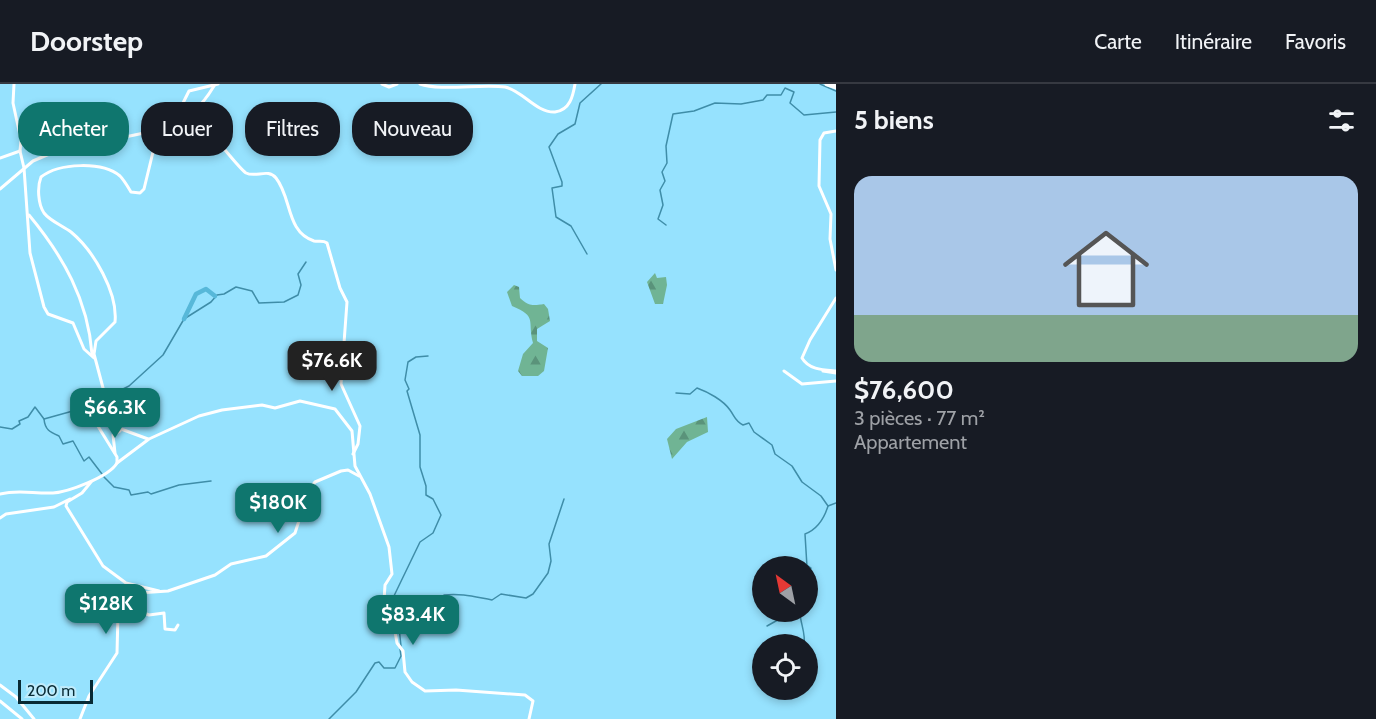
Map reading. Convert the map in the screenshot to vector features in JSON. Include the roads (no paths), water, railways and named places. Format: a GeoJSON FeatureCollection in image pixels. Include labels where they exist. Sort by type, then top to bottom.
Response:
{"type":"FeatureCollection","features":[{"type":"Feature","properties":{"kind":"street"},"geometry":{"type":"LineString","coordinates":[[14,84],[14,116],[18,130]]}},
{"type":"Feature","properties":{"kind":"street"},"geometry":{"type":"LineString","coordinates":[[382,84],[389,87],[397,84]]}},
{"type":"Feature","properties":{"kind":"street"},"geometry":{"type":"LineString","coordinates":[[420,84],[503,87],[543,109],[555,112],[567,107],[573,99],[576,84]]}},
{"type":"Feature","properties":{"kind":"street"},"geometry":{"type":"LineString","coordinates":[[827,84],[836,87]]}},
{"type":"Feature","properties":{"kind":"street"},"geometry":{"type":"LineString","coordinates":[[202,102],[216,85]]}},
{"type":"Feature","properties":{"kind":"street"},"geometry":{"type":"LineString","coordinates":[[184,102],[189,91],[198,87],[216,85]]}},
{"type":"Feature","properties":{"kind":"street"},"geometry":{"type":"LineString","coordinates":[[836,131],[824,133],[820,140],[819,180],[822,198],[831,214],[830,239],[836,270]]}},
{"type":"Feature","properties":{"kind":"street"},"geometry":{"type":"LineString","coordinates":[[0,189],[24,168],[54,152],[141,134]]}},
{"type":"Feature","properties":{"kind":"street"},"geometry":{"type":"LineString","coordinates":[[0,158],[18,152]]}},
{"type":"Feature","properties":{"kind":"street"},"geometry":{"type":"LineString","coordinates":[[21,156],[30,252],[46,312],[73,323],[84,349],[92,355]]}},
{"type":"Feature","properties":{"kind":"street"},"geometry":{"type":"LineString","coordinates":[[95,361],[96,341],[115,322],[115,300],[92,254],[71,232],[46,216],[42,209],[39,183],[41,177],[50,170],[91,166],[120,176],[131,192],[140,193],[144,189],[152,156]]}},
{"type":"Feature","properties":{"kind":"street"},"geometry":{"type":"LineString","coordinates":[[231,156],[242,170],[250,174],[269,173],[274,176],[285,189],[290,216],[299,231],[314,241],[327,243],[340,288],[347,302],[341,384],[360,426],[358,444],[353,454]]}},
{"type":"Feature","properties":{"kind":"street"},"geometry":{"type":"LineString","coordinates":[[0,184],[7,184]]}},
{"type":"Feature","properties":{"kind":"street"},"geometry":{"type":"LineString","coordinates":[[28,214],[74,279],[110,423],[122,431],[149,439]]}},
{"type":"Feature","properties":{"kind":"street"},"geometry":{"type":"LineString","coordinates":[[836,298],[802,358],[808,366],[836,372]]}},
{"type":"Feature","properties":{"kind":"street"},"geometry":{"type":"LineString","coordinates":[[783,371],[802,384],[836,381]]}},
{"type":"Feature","properties":{"kind":"street"},"geometry":{"type":"LineString","coordinates":[[0,494],[17,490],[53,493],[93,480],[114,468],[149,439],[199,416],[222,410],[267,405],[275,408],[300,402],[335,409],[352,431],[353,454],[359,476],[370,494],[389,547],[392,574],[385,585],[384,601],[393,620],[397,643],[403,651],[403,664],[408,677],[425,691],[456,690],[525,695],[533,701],[529,719]]}},
{"type":"Feature","properties":{"kind":"street"},"geometry":{"type":"LineString","coordinates":[[107,410],[96,423],[115,454]]}},
{"type":"Feature","properties":{"kind":"street"},"geometry":{"type":"LineString","coordinates":[[117,464],[113,435],[122,431]]}},
{"type":"Feature","properties":{"kind":"street"},"geometry":{"type":"LineString","coordinates":[[80,719],[89,696],[117,654],[117,619],[120,608],[130,596],[161,592],[215,575],[238,561],[266,556],[295,533],[309,490],[315,482],[348,470],[359,476]]}},
{"type":"Feature","properties":{"kind":"street"},"geometry":{"type":"LineString","coordinates":[[93,480],[82,493],[67,502],[68,510],[103,566],[126,583],[161,592]]}},
{"type":"Feature","properties":{"kind":"street"},"geometry":{"type":"LineString","coordinates":[[0,518],[6,514],[54,507],[72,499]]}},
{"type":"Feature","properties":{"kind":"street"},"geometry":{"type":"LineString","coordinates":[[120,608],[149,615],[164,613],[165,629],[175,630],[178,625]]}},
{"type":"Feature","properties":{"kind":"street"},"geometry":{"type":"LineString","coordinates":[[0,685],[16,698],[34,719]]}},
{"type":"Feature","properties":{"kind":"street"},"geometry":{"type":"LineString","coordinates":[[0,701],[22,719]]}},
{"type":"Feature","properties":{"kind":"waterway"},"geometry":{"type":"LineString","coordinates":[[587,254],[571,226],[556,217],[552,188],[562,186],[562,182],[549,147],[558,134],[575,124],[580,103],[601,84]]}},
{"type":"Feature","properties":{"kind":"waterway"},"geometry":{"type":"LineString","coordinates":[[820,84],[836,91]]}},
{"type":"Feature","properties":{"kind":"waterway"},"geometry":{"type":"LineString","coordinates":[[666,225],[658,219],[663,205],[660,190],[665,181],[662,172],[667,163],[666,146],[673,114],[694,111],[715,103],[741,104],[763,100],[767,95],[781,95],[785,88],[794,92],[790,103],[804,115],[836,112]]}},
{"type":"Feature","properties":{"kind":"waterway"},"geometry":{"type":"LineString","coordinates":[[107,397],[129,386],[163,355],[184,319],[211,302],[217,295],[236,287],[252,291],[259,303],[284,302],[298,295],[301,285],[298,274],[306,262]]}},
{"type":"Feature","properties":{"kind":"waterway"},"geometry":{"type":"LineString","coordinates":[[184,319],[196,294],[206,289],[215,296]]}},
{"type":"Feature","properties":{"kind":"waterway"},"geometry":{"type":"LineString","coordinates":[[394,613],[392,600],[420,542],[433,533],[441,515],[433,499],[426,495],[426,486],[420,467],[420,435],[405,380],[408,362],[416,357],[428,356]]}},
{"type":"Feature","properties":{"kind":"waterway"},"geometry":{"type":"LineString","coordinates":[[676,393],[690,394],[697,388],[719,400],[727,406],[738,422],[743,425],[749,423],[754,432],[772,445],[775,454],[792,466],[802,482],[821,496],[828,506]]}},
{"type":"Feature","properties":{"kind":"waterway"},"geometry":{"type":"LineString","coordinates":[[0,427],[12,429],[20,424],[19,421],[28,417],[35,407],[44,419],[80,409],[104,398]]}},
{"type":"Feature","properties":{"kind":"waterway"},"geometry":{"type":"LineString","coordinates":[[44,419],[47,428],[59,436],[63,444],[73,441],[84,461],[89,457],[102,474]]}},
{"type":"Feature","properties":{"kind":"waterway"},"geometry":{"type":"LineString","coordinates":[[104,477],[114,487],[129,490],[131,495],[148,492],[151,494],[179,485],[211,481]]}},
{"type":"Feature","properties":{"kind":"waterway"},"geometry":{"type":"LineString","coordinates":[[401,646],[398,618],[394,613],[407,602],[443,599],[444,595],[492,600],[501,594],[526,598],[533,594],[548,573],[551,561],[549,544],[564,499]]}},
{"type":"Feature","properties":{"kind":"waterway"},"geometry":{"type":"LineString","coordinates":[[806,556],[805,534],[820,523],[828,506],[836,503]]}},
{"type":"Feature","properties":{"kind":"waterway"},"geometry":{"type":"LineString","coordinates":[[767,626],[774,622]]}},
{"type":"Feature","properties":{"kind":"waterway"},"geometry":{"type":"LineString","coordinates":[[801,622],[804,634]]}},
{"type":"Feature","properties":{"kind":"waterway"},"geometry":{"type":"LineString","coordinates":[[329,719],[356,692],[375,663],[379,662],[384,668],[395,668],[401,656],[400,649]]}}]}
